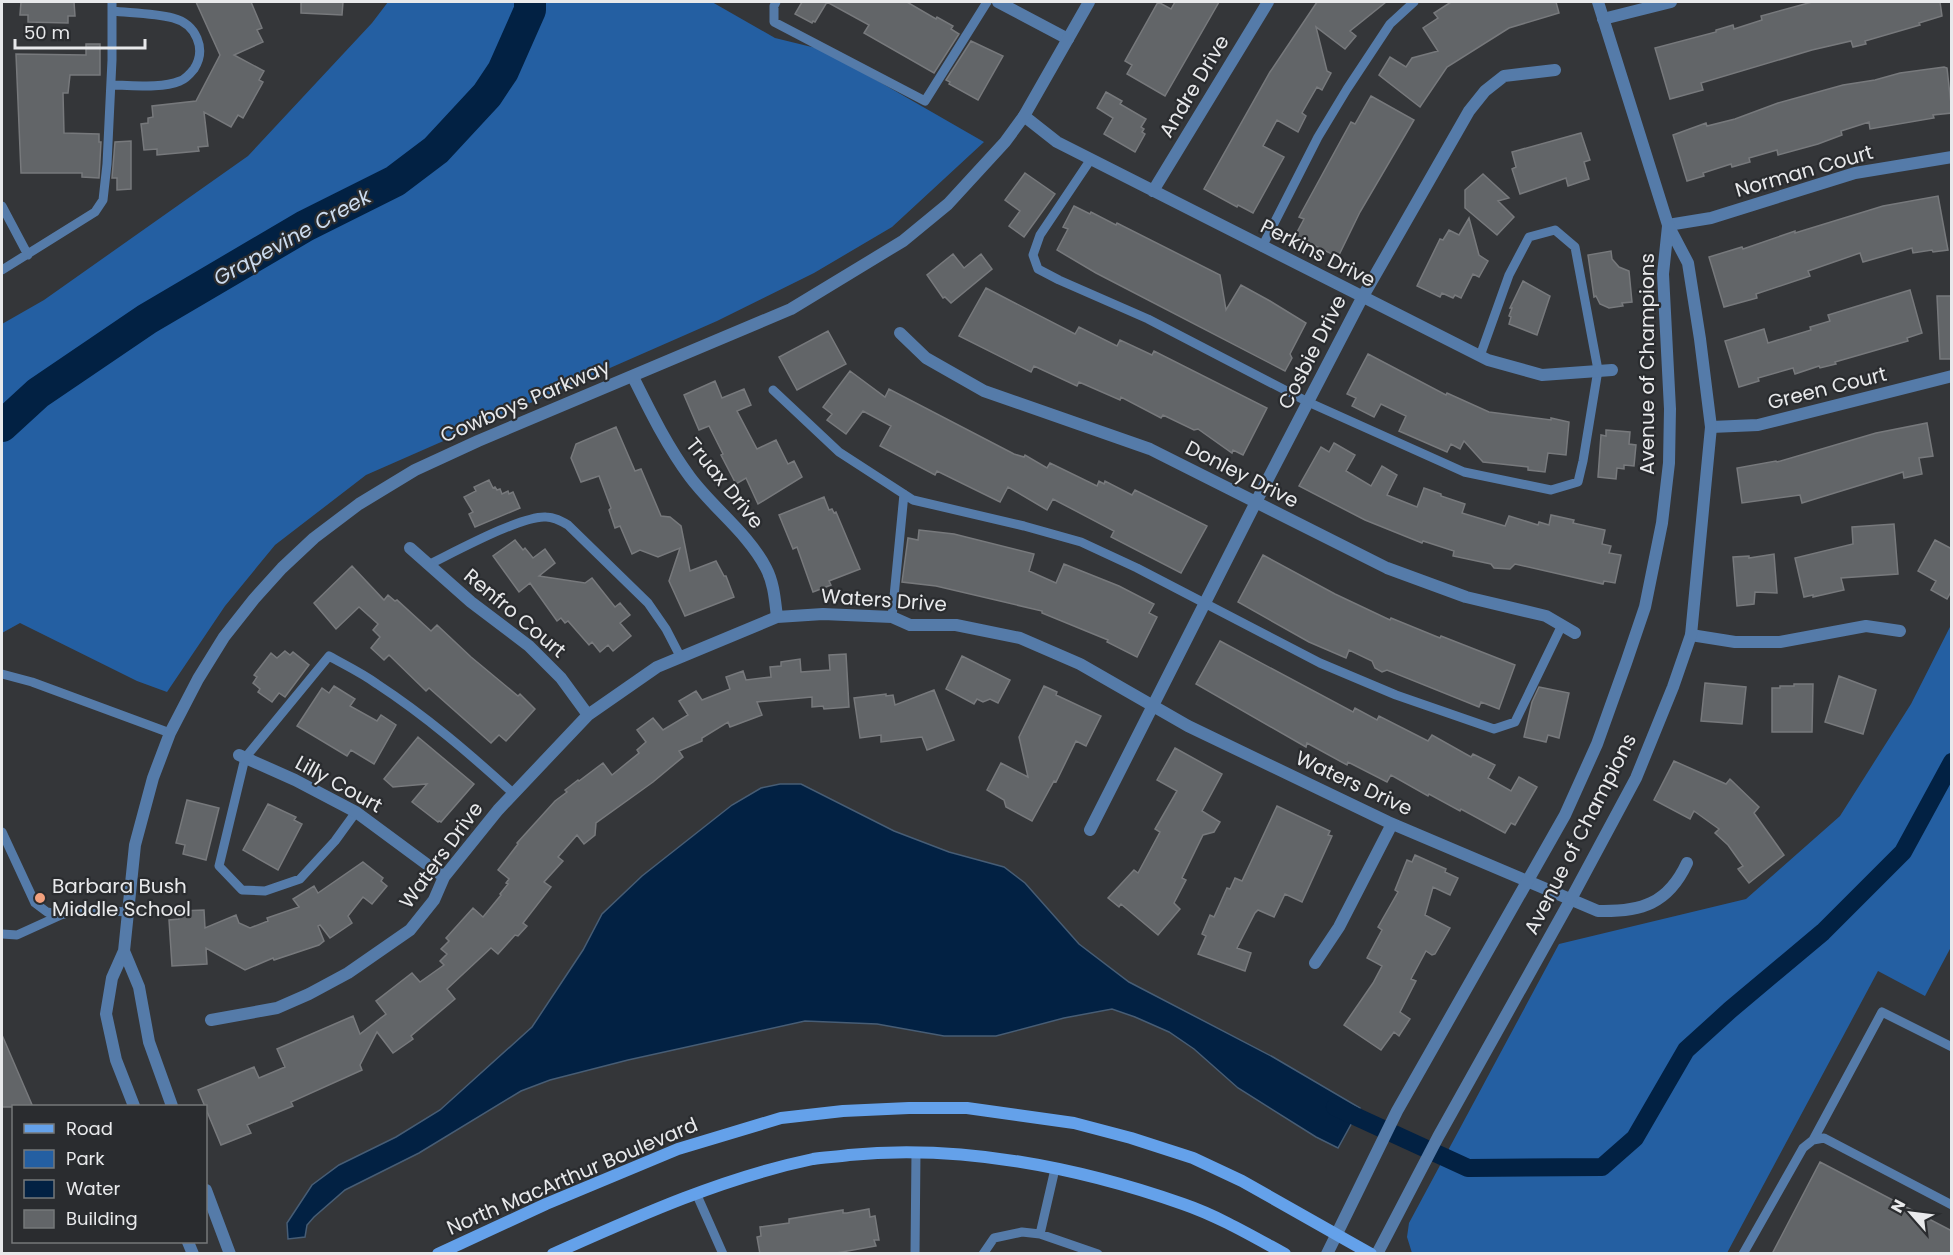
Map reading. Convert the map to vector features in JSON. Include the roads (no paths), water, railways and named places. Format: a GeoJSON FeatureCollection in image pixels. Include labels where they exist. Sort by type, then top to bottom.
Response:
{"type":"FeatureCollection","features":[{"type":"Feature","properties":{"kind":"main road","name":"North MacArthur Boulevard"},"geometry":{"type":"LineString","coordinates":[[438,1254],[546,1204],[678,1149],[781,1118],[843,1111],[909,1108],[967,1108],[1074,1123],[1131,1138],[1193,1158],[1242,1180],[1371,1254]]}},
{"type":"Feature","properties":{"kind":"main road"},"geometry":{"type":"LineString","coordinates":[[553,1254],[717,1185],[814,1159],[880,1152],[916,1152],[997,1159],[1120,1184],[1185,1205],[1244,1231],[1285,1254]]}},
{"type":"Feature","properties":{"kind":"street"},"geometry":{"type":"LineString","coordinates":[[998,2],[1068,39]]}},
{"type":"Feature","properties":{"kind":"street","name":"Cowboys Parkway"},"geometry":{"type":"LineString","coordinates":[[133,1105],[116,1060],[106,1014],[112,978],[124,951],[135,845],[153,778],[170,733],[224,637],[254,599],[314,538],[350,510],[415,470],[478,441],[791,309],[903,241],[948,204],[986,165],[1024,116],[1089,2]]}},
{"type":"Feature","properties":{"kind":"street","name":"Andre Drive"},"geometry":{"type":"LineString","coordinates":[[1153,191],[1268,2]]}},
{"type":"Feature","properties":{"kind":"street","name":"Avenue of Champions"},"geometry":{"type":"LineString","coordinates":[[1377,1254],[1438,1137],[1636,778],[1673,687],[1691,635],[1711,427],[1700,339],[1688,264],[1668,225],[1598,2]]}},
{"type":"Feature","properties":{"kind":"street"},"geometry":{"type":"LineString","coordinates":[[1603,19],[1671,2]]}},
{"type":"Feature","properties":{"kind":"street","name":"Cosbie Drive"},"geometry":{"type":"LineString","coordinates":[[1090,831],[1152,705],[1362,298],[1469,111],[1485,91],[1504,76],[1555,70]]}},
{"type":"Feature","properties":{"kind":"street","name":"Perkins Drive"},"geometry":{"type":"LineString","coordinates":[[1024,116],[1057,142],[1488,360],[1542,375],[1612,370]]}},
{"type":"Feature","properties":{"kind":"street","name":"Norman Court"},"geometry":{"type":"LineString","coordinates":[[1668,225],[1711,219],[1855,173],[1952,158]]}},
{"type":"Feature","properties":{"kind":"street","name":"Avenue of Champions"},"geometry":{"type":"LineString","coordinates":[[1327,1254],[1397,1111],[1565,815],[1597,744],[1645,607],[1662,523],[1669,463],[1670,409],[1663,274],[1668,225]]}},
{"type":"Feature","properties":{"kind":"street","name":"Donley Drive"},"geometry":{"type":"LineString","coordinates":[[900,333],[926,358],[984,391],[1150,449],[1387,568],[1466,597],[1546,616],[1575,633]]}},
{"type":"Feature","properties":{"kind":"street","name":"Green Court"},"geometry":{"type":"LineString","coordinates":[[1711,427],[1758,425],[1952,376]]}},
{"type":"Feature","properties":{"kind":"street","name":"Truax Drive"},"geometry":{"type":"LineString","coordinates":[[633,377],[669,445],[690,477],[744,537],[766,568],[774,593],[777,617]]}},
{"type":"Feature","properties":{"kind":"street","name":"Renfro Court"},"geometry":{"type":"LineString","coordinates":[[410,548],[471,602],[529,646],[561,678],[588,715]]}},
{"type":"Feature","properties":{"kind":"street","name":"Waters Drive"},"geometry":{"type":"LineString","coordinates":[[211,1020],[277,1008],[309,994],[348,973],[410,930],[434,900],[444,878],[498,810],[588,715],[642,676],[680,656],[777,617],[822,614],[892,617],[910,625],[956,625],[1020,638],[1080,664],[1247,755],[1392,824],[1598,911],[1623,912],[1646,907],[1668,893],[1681,877],[1687,863]]}},
{"type":"Feature","properties":{"kind":"street"},"geometry":{"type":"LineString","coordinates":[[1691,635],[1735,642],[1780,642],[1866,626],[1900,631]]}},
{"type":"Feature","properties":{"kind":"street","name":"Lilly Court"},"geometry":{"type":"LineString","coordinates":[[242,756],[295,780],[356,812],[444,878]]}},
{"type":"Feature","properties":{"kind":"street"},"geometry":{"type":"LineString","coordinates":[[1316,963],[1339,927],[1392,824]]}},
{"type":"Feature","properties":{"kind":"street","name":"Cowboys Parkway"},"geometry":{"type":"LineString","coordinates":[[124,951],[139,987],[149,1042],[171,1105]]}},
{"type":"Feature","properties":{"kind":"street"},"geometry":{"type":"LineString","coordinates":[[207,1193],[230,1254]]}},
{"type":"Feature","properties":{"kind":"lane"},"geometry":{"type":"LineString","coordinates":[[776,2],[774,22],[925,102],[987,2]]}},
{"type":"Feature","properties":{"kind":"lane"},"geometry":{"type":"LineString","coordinates":[[1262,247],[1318,137],[1347,89],[1390,24],[1414,2]]}},
{"type":"Feature","properties":{"kind":"lane"},"geometry":{"type":"LineString","coordinates":[[2,270],[96,212],[103,200],[111,85],[112,6],[174,18],[194,32],[200,50],[198,62],[183,81],[169,85],[111,85]]}},
{"type":"Feature","properties":{"kind":"lane"},"geometry":{"type":"LineString","coordinates":[[1091,159],[1040,235],[1034,255],[1038,269],[1148,319],[1308,402],[1464,472],[1551,490],[1578,482],[1598,370],[1575,247],[1555,230],[1529,237],[1509,275],[1480,356]]}},
{"type":"Feature","properties":{"kind":"lane"},"geometry":{"type":"LineString","coordinates":[[2,206],[28,255]]}},
{"type":"Feature","properties":{"kind":"lane"},"geometry":{"type":"LineString","coordinates":[[773,390],[839,452],[913,500],[1024,525],[1081,542],[1137,568],[1320,663],[1396,695],[1494,729],[1515,722],[1562,626]]}},
{"type":"Feature","properties":{"kind":"lane"},"geometry":{"type":"LineString","coordinates":[[892,617],[904,494]]}},
{"type":"Feature","properties":{"kind":"lane"},"geometry":{"type":"LineString","coordinates":[[428,565],[520,522],[546,517],[558,519],[568,525],[648,603],[666,629],[680,656]]}},
{"type":"Feature","properties":{"kind":"lane"},"geometry":{"type":"LineString","coordinates":[[356,812],[335,841],[300,879],[265,891],[242,890],[219,866],[242,756],[329,656],[375,682],[403,702],[461,746],[514,794]]}},
{"type":"Feature","properties":{"kind":"lane"},"geometry":{"type":"LineString","coordinates":[[2,674],[32,682],[170,733]]}},
{"type":"Feature","properties":{"kind":"lane"},"geometry":{"type":"LineString","coordinates":[[2,832],[35,903],[47,912],[61,915]]}},
{"type":"Feature","properties":{"kind":"lane"},"geometry":{"type":"LineString","coordinates":[[2,933],[17,935],[61,915],[81,909],[127,912]]}},
{"type":"Feature","properties":{"kind":"lane"},"geometry":{"type":"LineString","coordinates":[[1743,1254],[1790,1169],[1803,1149],[1813,1140],[1882,1012],[1952,1047]]}},
{"type":"Feature","properties":{"kind":"lane"},"geometry":{"type":"LineString","coordinates":[[1813,1140],[1824,1138],[1952,1205]]}},
{"type":"Feature","properties":{"kind":"lane"},"geometry":{"type":"LineString","coordinates":[[915,1254],[916,1152]]}},
{"type":"Feature","properties":{"kind":"lane"},"geometry":{"type":"LineString","coordinates":[[1040,1234],[1055,1169]]}},
{"type":"Feature","properties":{"kind":"lane"},"geometry":{"type":"LineString","coordinates":[[696,1193],[723,1254]]}},
{"type":"Feature","properties":{"kind":"lane"},"geometry":{"type":"LineString","coordinates":[[983,1254],[994,1238],[1022,1232],[1040,1234],[1098,1254]]}},
{"type":"Feature","properties":{"kind":"water"},"geometry":{"type":"Polygon","coordinates":[[[780,784],[801,784],[894,831],[949,852],[1004,867],[1025,883],[1079,944],[1129,982],[1273,1057],[1360,1108],[1338,1148],[1316,1137],[1238,1088],[1194,1049],[1169,1032],[1112,1009],[1064,1018],[996,1036],[944,1036],[877,1024],[805,1021],[628,1060],[550,1080],[521,1091],[419,1153],[345,1190],[307,1225],[305,1237],[288,1239],[287,1223],[312,1185],[339,1165],[396,1137],[440,1110],[532,1027],[583,950],[602,914],[642,876],[732,805],[761,788],[780,784]]]}},
{"type":"Feature","properties":{"kind":"waterway","name":"Grapevine Creek"},"geometry":{"type":"LineString","coordinates":[[2,426],[38,393],[147,319],[305,226],[395,181],[436,150],[487,95],[503,71],[530,10],[530,2]]}},
{"type":"Feature","properties":{"kind":"waterway"},"geometry":{"type":"LineString","coordinates":[[1335,1107],[1468,1168],[1602,1167],[1635,1138],[1686,1050],[1823,932],[1903,852],[1952,762]]}},
{"type":"Feature","properties":{"kind":"place","name":"Barbara Bush Middle School"},"geometry":{"type":"Point","coordinates":[40,898]}}]}
